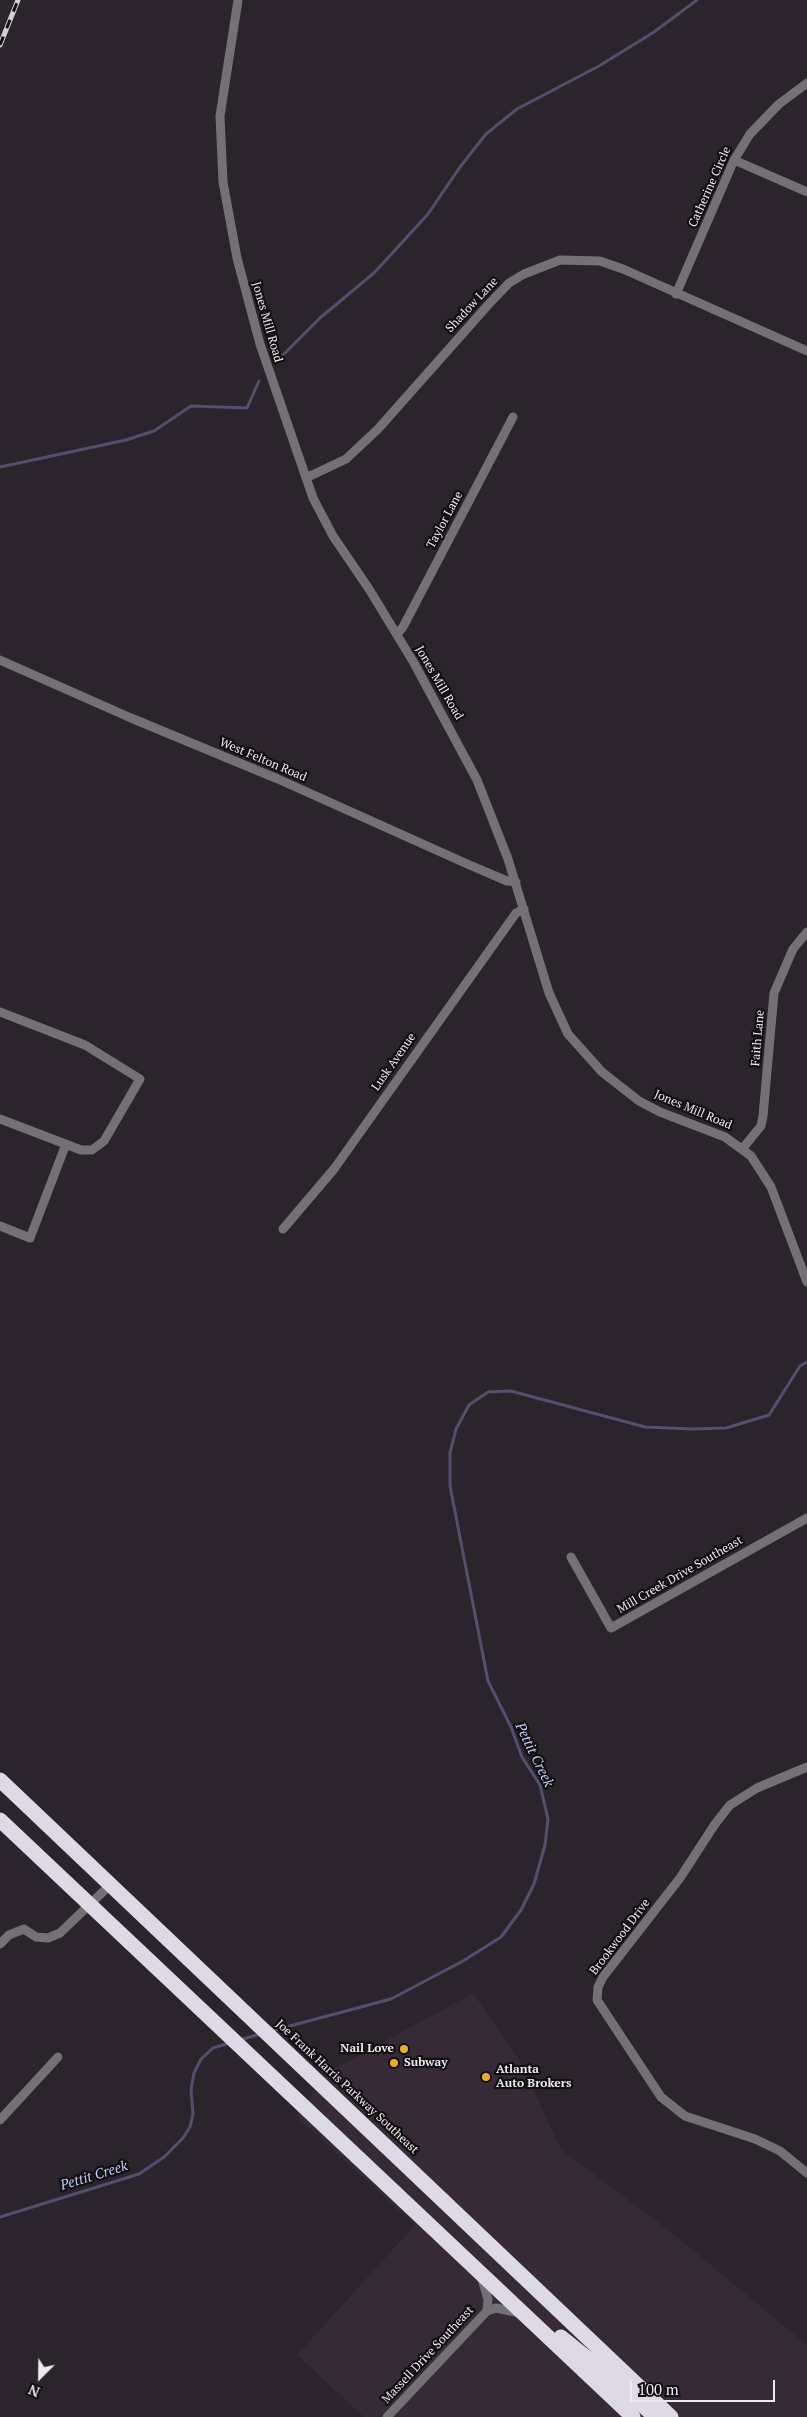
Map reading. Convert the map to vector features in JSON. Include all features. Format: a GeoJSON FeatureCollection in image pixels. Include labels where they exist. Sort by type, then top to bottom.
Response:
{"type":"FeatureCollection","features":[{"type":"Feature","properties":{"kind":"highway","name":"Joe Frank Harris Parkway Southeast"},"geometry":{"type":"LineString","coordinates":[[0,1780],[671,2417]]}},
{"type":"Feature","properties":{"kind":"highway"},"geometry":{"type":"LineString","coordinates":[[0,1820],[209,2015],[633,2417]]}},
{"type":"Feature","properties":{"kind":"highway"},"geometry":{"type":"LineString","coordinates":[[527,2316],[549,2328],[573,2346],[622,2386],[654,2417]]}},
{"type":"Feature","properties":{"kind":"street","name":"Jones Mill Road"},"geometry":{"type":"LineString","coordinates":[[238,0],[220,116],[223,182],[237,258],[271,380],[322,518],[397,634],[448,722],[478,780],[516,882],[558,1014],[568,1034],[588,1058],[615,1083],[645,1104],[725,1137],[743,1148],[758,1164],[771,1187],[807,1282]]}},
{"type":"Feature","properties":{"kind":"street","name":"Catherine Circle"},"geometry":{"type":"LineString","coordinates":[[676,294],[734,160],[750,134],[779,104],[807,83]]}},
{"type":"Feature","properties":{"kind":"street"},"geometry":{"type":"LineString","coordinates":[[734,160],[807,192]]}},
{"type":"Feature","properties":{"kind":"street","name":"Shadow Lane"},"geometry":{"type":"LineString","coordinates":[[306,478],[346,459],[378,429],[488,304],[510,284],[524,274],[560,260],[600,261],[624,269],[676,294],[807,351]]}},
{"type":"Feature","properties":{"kind":"street","name":"Taylor Lane"},"geometry":{"type":"LineString","coordinates":[[397,634],[403,627],[513,417]]}},
{"type":"Feature","properties":{"kind":"street","name":"West Felton Road"},"geometry":{"type":"LineString","coordinates":[[0,660],[131,718],[278,779],[465,864],[507,881],[516,882]]}},
{"type":"Feature","properties":{"kind":"street","name":"Lusk Avenue"},"geometry":{"type":"LineString","coordinates":[[283,1229],[334,1169],[516,913],[524,909]]}},
{"type":"Feature","properties":{"kind":"street","name":"Faith Lane"},"geometry":{"type":"LineString","coordinates":[[743,1148],[761,1126],[763,1116],[774,993],[793,949],[807,932]]}},
{"type":"Feature","properties":{"kind":"street"},"geometry":{"type":"LineString","coordinates":[[0,1012],[85,1045],[140,1079],[104,1141],[92,1150],[81,1150],[0,1119]]}},
{"type":"Feature","properties":{"kind":"street"},"geometry":{"type":"LineString","coordinates":[[0,1226],[30,1238],[66,1144]]}},
{"type":"Feature","properties":{"kind":"street","name":"Mill Creek Drive Southeast"},"geometry":{"type":"LineString","coordinates":[[571,1557],[611,1628],[807,1518]]}},
{"type":"Feature","properties":{"kind":"street","name":"Brookwood Drive"},"geometry":{"type":"LineString","coordinates":[[807,1767],[757,1788],[730,1805],[715,1824],[680,1878],[603,1977],[598,1988],[597,2000],[661,2097],[686,2116],[755,2139],[780,2151],[807,2173]]}},
{"type":"Feature","properties":{"kind":"street"},"geometry":{"type":"LineString","coordinates":[[0,1944],[9,1935],[24,1930],[36,1937],[48,1938],[60,1933],[92,1905],[110,1885]]}},
{"type":"Feature","properties":{"kind":"street"},"geometry":{"type":"LineString","coordinates":[[0,2120],[58,2057]]}},
{"type":"Feature","properties":{"kind":"street","name":"Massell Drive Southeast"},"geometry":{"type":"LineString","coordinates":[[387,2417],[487,2310],[487,2293],[479,2271]]}},
{"type":"Feature","properties":{"kind":"street","name":"Massell Drive Southeast"},"geometry":{"type":"LineString","coordinates":[[487,2310],[504,2309],[527,2316]]}},
{"type":"Feature","properties":{"kind":"shaded area"},"geometry":{"type":"Polygon","coordinates":[[[473,1993],[520,2061],[561,2150],[666,2228],[807,2345],[807,2417],[364,2417],[297,2355],[415,2225],[296,2116],[327,2073],[473,1993]]]}},
{"type":"Feature","properties":{"kind":"waterway"},"geometry":{"type":"LineString","coordinates":[[276,362],[320,318],[375,272],[428,214],[460,167],[486,134],[517,109],[599,66],[654,32],[697,0]]}},
{"type":"Feature","properties":{"kind":"waterway"},"geometry":{"type":"LineString","coordinates":[[0,467],[126,440],[154,431],[191,406],[247,408],[259,381]]}},
{"type":"Feature","properties":{"kind":"waterway","name":"Pettit Creek"},"geometry":{"type":"LineString","coordinates":[[271,2031],[391,1999],[463,1961],[501,1937],[521,1910],[534,1884],[545,1845],[548,1819],[540,1785],[522,1757],[511,1727],[488,1681],[450,1486],[450,1453],[456,1429],[469,1405],[488,1392],[511,1391],[645,1427],[726,1428],[769,1415],[800,1366],[807,1362]]}},
{"type":"Feature","properties":{"kind":"waterway","name":"Pettit Creek"},"geometry":{"type":"LineString","coordinates":[[240,2040],[260,2034]]}},
{"type":"Feature","properties":{"kind":"waterway","name":"Pettit Creek"},"geometry":{"type":"LineString","coordinates":[[0,2217],[139,2174],[164,2157],[183,2138],[190,2127],[193,2114],[191,2090],[194,2073],[201,2059],[213,2048],[229,2043]]}},
{"type":"Feature","properties":{"kind":"railway"},"geometry":{"type":"LineString","coordinates":[[0,45],[18,0]]}},
{"type":"Feature","properties":{"kind":"place","name":"Nail Love"},"geometry":{"type":"Point","coordinates":[404,2049]}},
{"type":"Feature","properties":{"kind":"place","name":"Subway"},"geometry":{"type":"Point","coordinates":[394,2063]}},
{"type":"Feature","properties":{"kind":"place","name":"Atlanta Auto Brokers"},"geometry":{"type":"Point","coordinates":[486,2077]}}]}
